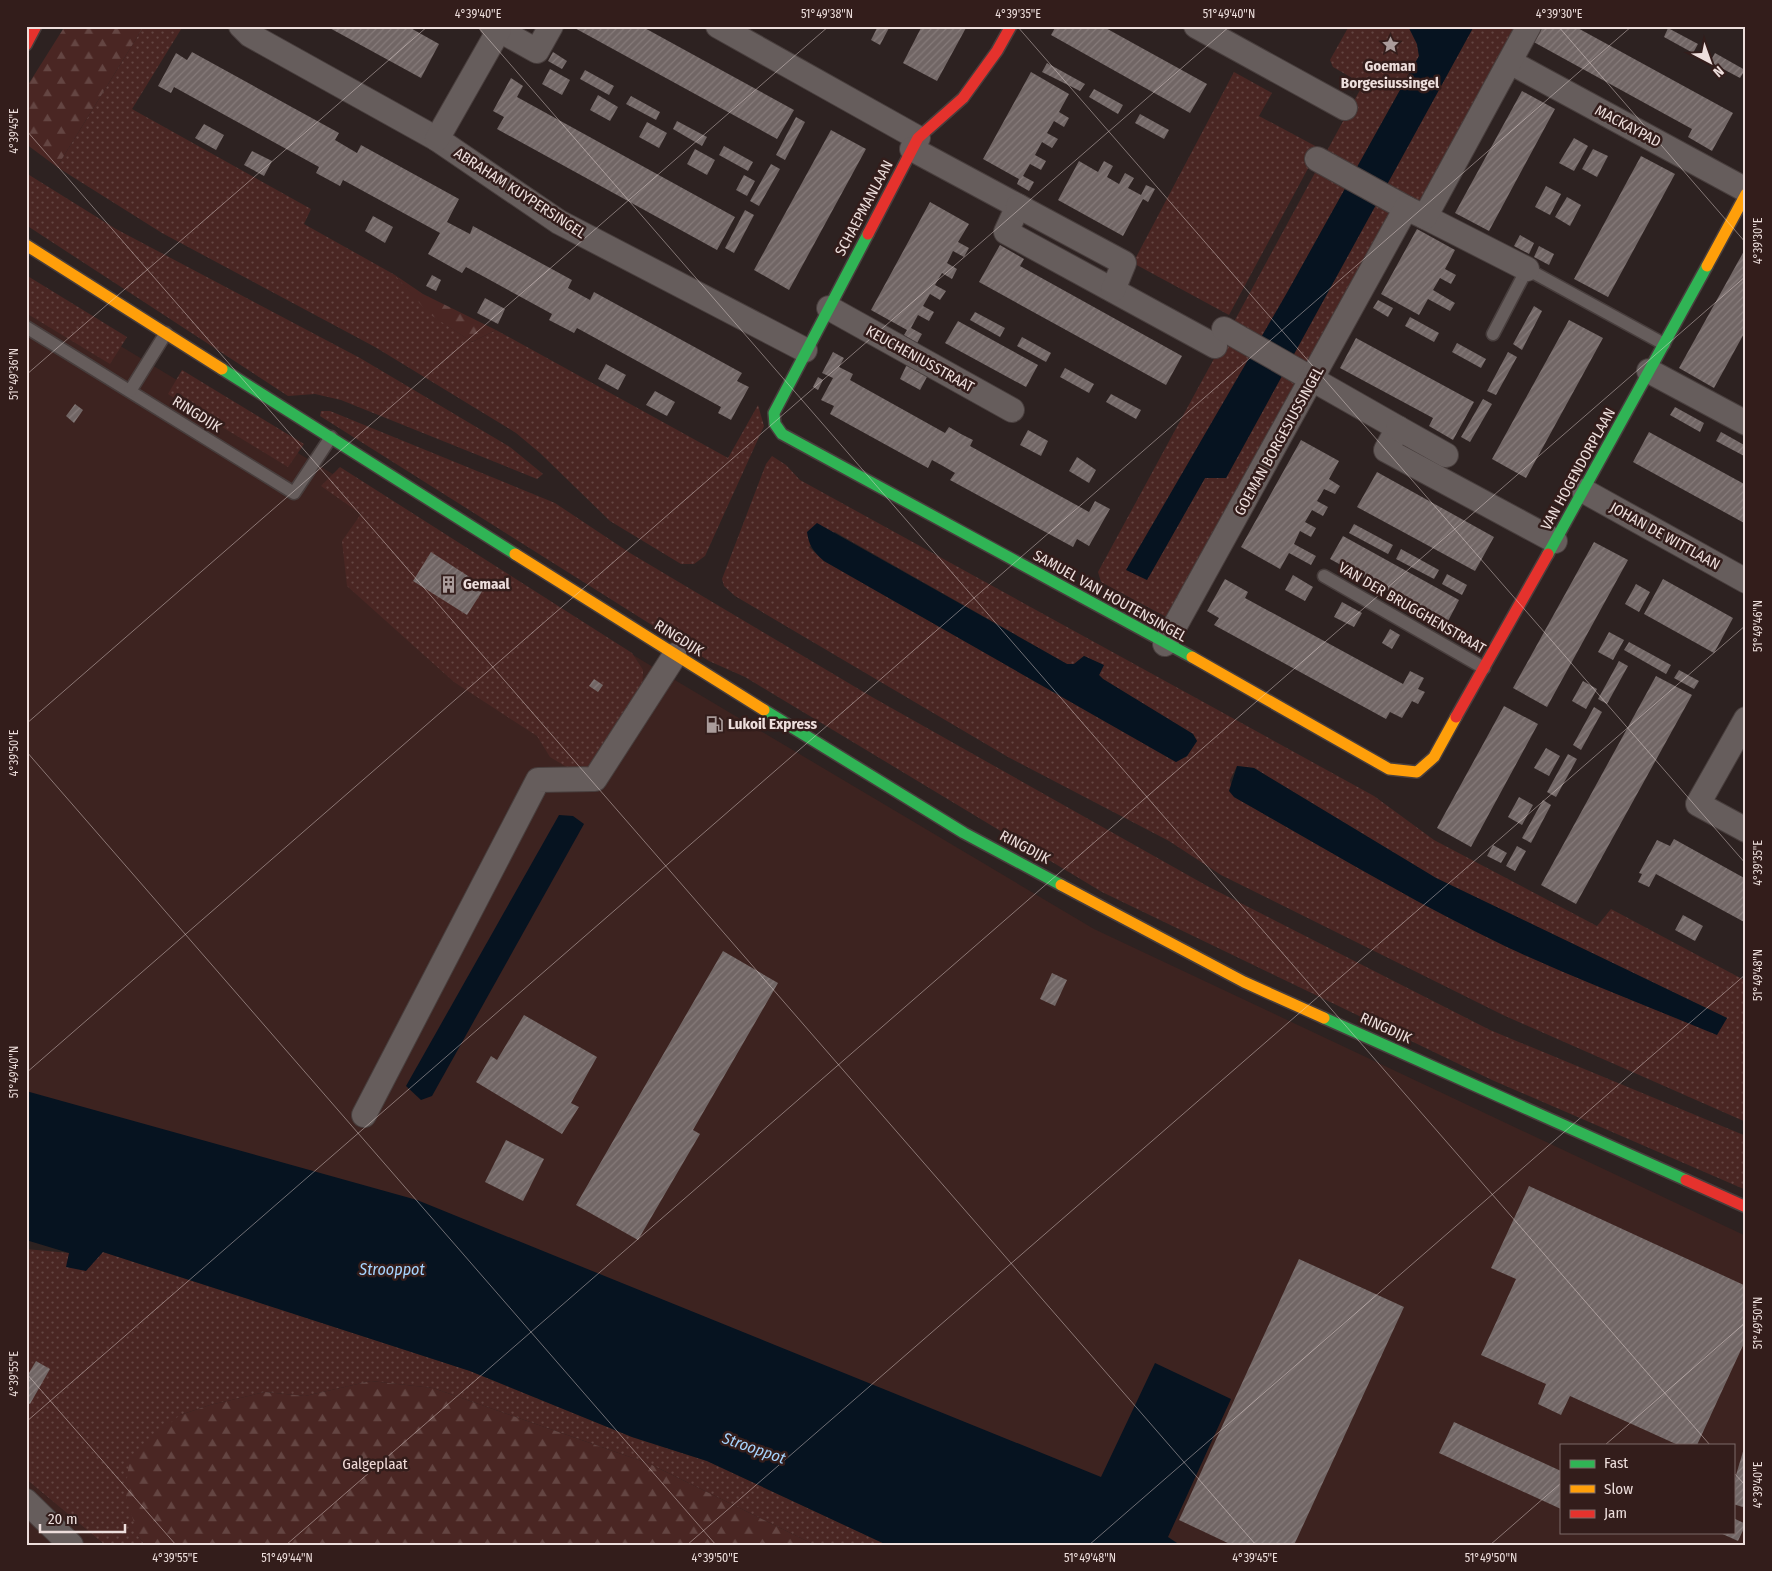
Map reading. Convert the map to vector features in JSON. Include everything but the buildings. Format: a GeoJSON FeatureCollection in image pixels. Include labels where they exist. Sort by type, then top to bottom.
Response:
{"type":"FeatureCollection","features":[{"type":"Feature","properties":{"kind":"main road"},"geometry":{"type":"LineString","coordinates":[[26,45],[36,26]]}},
{"type":"Feature","properties":{"kind":"main road","name":"SCHAEPMANLAAN"},"geometry":{"type":"LineString","coordinates":[[775,424],[774,413],[805,350],[915,144],[963,98],[997,51],[1011,26]]}},
{"type":"Feature","properties":{"kind":"main road","name":"VAN HOGENDORPLAAN"},"geometry":{"type":"LineString","coordinates":[[1434,757],[1584,491],[1746,194]]}},
{"type":"Feature","properties":{"kind":"main road","name":"RINGDIJK"},"geometry":{"type":"LineString","coordinates":[[26,245],[676,655],[964,833],[1244,982],[1746,1207]]}},
{"type":"Feature","properties":{"kind":"main road","name":"SAMUEL VAN HOUTENSINGEL"},"geometry":{"type":"LineString","coordinates":[[775,424],[782,434],[1165,644],[1253,690],[1389,769],[1417,772],[1434,757]]}},
{"type":"Feature","properties":{"kind":"street","name":"ABRAHAM KUYPERSINGEL"},"geometry":{"type":"LineString","coordinates":[[242,26],[250,35],[438,139],[559,222],[805,350]]}},
{"type":"Feature","properties":{"kind":"street"},"geometry":{"type":"LineString","coordinates":[[438,139],[496,28],[538,51],[551,26]]}},
{"type":"Feature","properties":{"kind":"street"},"geometry":{"type":"LineString","coordinates":[[1196,26],[1345,108]]}},
{"type":"Feature","properties":{"kind":"street","name":"GOEMAN BORGESIUSSINGEL"},"geometry":{"type":"LineString","coordinates":[[1165,644],[1314,379],[1510,62],[1529,26]]}},
{"type":"Feature","properties":{"kind":"street"},"geometry":{"type":"LineString","coordinates":[[732,30],[1018,206],[1006,232],[1113,290],[1314,379],[1446,455]]}},
{"type":"Feature","properties":{"kind":"street","name":"MACKAYPAD"},"geometry":{"type":"LineString","coordinates":[[1510,62],[1746,190]]}},
{"type":"Feature","properties":{"kind":"street"},"geometry":{"type":"LineString","coordinates":[[1318,159],[1527,269]]}},
{"type":"Feature","properties":{"kind":"street","name":"KEUCHENIUSSTRAAT"},"geometry":{"type":"LineString","coordinates":[[829,308],[1012,410]]}},
{"type":"Feature","properties":{"kind":"street"},"geometry":{"type":"LineString","coordinates":[[1649,371],[1746,423]]}},
{"type":"Feature","properties":{"kind":"street"},"geometry":{"type":"LineString","coordinates":[[1398,428],[1386,450],[1555,541]]}},
{"type":"Feature","properties":{"kind":"street","name":"JOHAN DE WITTLAAN"},"geometry":{"type":"LineString","coordinates":[[1584,491],[1746,581]]}},
{"type":"Feature","properties":{"kind":"street"},"geometry":{"type":"LineString","coordinates":[[364,1115],[538,780],[596,779],[676,655]]}},
{"type":"Feature","properties":{"kind":"street"},"geometry":{"type":"LineString","coordinates":[[1746,719],[1698,804],[1746,830]]}},
{"type":"Feature","properties":{"kind":"street"},"geometry":{"type":"LineString","coordinates":[[26,1501],[71,1545]]}},
{"type":"Feature","properties":{"kind":"lane"},"geometry":{"type":"LineString","coordinates":[[1493,334],[1527,269],[1664,344]]}},
{"type":"Feature","properties":{"kind":"lane","name":"RINGDIJK"},"geometry":{"type":"LineString","coordinates":[[26,327],[294,493],[331,437]]}},
{"type":"Feature","properties":{"kind":"lane"},"geometry":{"type":"LineString","coordinates":[[130,391],[166,334]]}},
{"type":"Feature","properties":{"kind":"lane","name":"VAN DER BRUGGHENSTRAAT"},"geometry":{"type":"LineString","coordinates":[[1324,576],[1484,668]]}},
{"type":"Feature","properties":{"kind":"shaded area"},"geometry":{"type":"Polygon","coordinates":[[[26,289],[653,667],[1094,929],[1746,1236],[1746,1545],[1123,1545],[26,1155],[26,289]]]}},
{"type":"Feature","properties":{"kind":"shaded area"},"geometry":{"type":"Polygon","coordinates":[[[26,1479],[105,1545],[26,1545],[26,1479]]]}},
{"type":"Feature","properties":{"kind":"green space"},"geometry":{"type":"Polygon","coordinates":[[[65,26],[144,26],[57,167],[26,144],[26,88],[65,26]]]}},
{"type":"Feature","properties":{"kind":"green space"},"geometry":{"type":"Polygon","coordinates":[[[144,26],[183,26],[132,109],[311,209],[304,224],[395,275],[429,313],[472,342],[496,330],[728,458],[758,405],[764,426],[705,556],[694,564],[681,564],[610,521],[540,453],[516,433],[375,347],[162,233],[57,167],[144,26]]]}},
{"type":"Feature","properties":{"kind":"green space"},"geometry":{"type":"Polygon","coordinates":[[[1349,26],[1408,26],[1417,44],[1419,56],[1288,291],[1147,580],[1205,478],[1226,478],[1474,26],[1524,26],[1429,204],[1395,211],[1168,618],[1101,582],[1098,572],[1360,90],[1359,82],[1333,67],[1330,60],[1349,26]]]}},
{"type":"Feature","properties":{"kind":"green space"},"geometry":{"type":"Polygon","coordinates":[[[1234,72],[1272,93],[1259,116],[1319,148],[1229,315],[1133,263],[1234,72]]]}},
{"type":"Feature","properties":{"kind":"green space"},"geometry":{"type":"Polygon","coordinates":[[[26,173],[116,229],[360,358],[510,447],[543,474],[537,479],[341,400],[315,394],[288,396],[26,225],[26,173]]]}},
{"type":"Feature","properties":{"kind":"green space"},"geometry":{"type":"Polygon","coordinates":[[[26,275],[127,337],[110,364],[26,313],[26,275]]]}},
{"type":"Feature","properties":{"kind":"green space"},"geometry":{"type":"Polygon","coordinates":[[[395,275],[423,294],[496,330],[472,342],[428,313],[395,275]]]}},
{"type":"Feature","properties":{"kind":"green space"},"geometry":{"type":"Polygon","coordinates":[[[182,370],[304,444],[288,467],[168,394],[182,370]]]}},
{"type":"Feature","properties":{"kind":"green space"},"geometry":{"type":"Polygon","coordinates":[[[321,411],[330,411],[555,503],[630,553],[872,697],[1209,887],[1490,1030],[1746,1136],[1746,1190],[1492,1080],[1102,892],[745,677],[709,661],[320,416],[321,411]]]}},
{"type":"Feature","properties":{"kind":"green space"},"geometry":{"type":"Polygon","coordinates":[[[772,456],[786,465],[800,480],[1374,796],[1434,840],[1597,926],[1611,909],[1746,981],[1746,1122],[1503,1015],[1221,875],[1169,841],[1008,757],[735,596],[724,586],[722,579],[766,464],[772,456]],[[835,532],[809,547],[824,561],[1176,762],[1187,756],[1197,741],[1193,734],[1103,679],[1099,675],[1103,665],[1084,656],[1074,664],[1067,664],[835,532]],[[1237,766],[1230,780],[1234,797],[1472,930],[1559,970],[1717,1034],[1727,1018],[1436,878],[1254,768],[1237,766]]]}},
{"type":"Feature","properties":{"kind":"green space"},"geometry":{"type":"Polygon","coordinates":[[[340,467],[632,653],[643,670],[642,693],[595,769],[580,775],[550,757],[537,736],[454,682],[347,586],[342,541],[361,514],[321,486],[340,467]]]}},
{"type":"Feature","properties":{"kind":"green space"},"geometry":{"type":"Polygon","coordinates":[[[26,1249],[69,1253],[103,1252],[470,1371],[632,1437],[707,1461],[887,1545],[815,1545],[650,1464],[433,1388],[371,1381],[305,1396],[265,1392],[210,1405],[180,1415],[138,1536],[145,1545],[105,1545],[26,1479],[26,1249]]]}},
{"type":"Feature","properties":{"kind":"green space","name":"Galgeplaat"},"geometry":{"type":"Polygon","coordinates":[[[371,1381],[433,1388],[650,1464],[815,1545],[145,1545],[138,1536],[125,1493],[129,1463],[151,1439],[180,1415],[210,1405],[265,1392],[305,1396],[371,1381]]]}},
{"type":"Feature","properties":{"kind":"water","name":"Goeman Borgesiussingel"},"geometry":{"type":"Polygon","coordinates":[[[1408,26],[1474,26],[1226,478],[1205,478],[1147,580],[1126,570],[1288,291],[1419,56],[1417,44],[1408,26]]]}},
{"type":"Feature","properties":{"kind":"water"},"geometry":{"type":"Polygon","coordinates":[[[817,523],[1067,664],[1074,664],[1084,656],[1104,665],[1099,675],[1103,679],[1193,734],[1197,741],[1187,756],[1176,762],[824,561],[812,548],[807,532],[817,523]]]}},
{"type":"Feature","properties":{"kind":"water"},"geometry":{"type":"Polygon","coordinates":[[[1237,766],[1254,768],[1436,878],[1727,1018],[1717,1035],[1559,970],[1507,947],[1437,912],[1234,797],[1229,791],[1237,766]]]}},
{"type":"Feature","properties":{"kind":"water"},"geometry":{"type":"Polygon","coordinates":[[[559,815],[573,816],[584,824],[432,1096],[421,1100],[406,1086],[559,815]]]}},
{"type":"Feature","properties":{"kind":"water","name":"Strooppot"},"geometry":{"type":"Polygon","coordinates":[[[26,1091],[417,1200],[1101,1477],[1155,1363],[1231,1399],[1168,1537],[1180,1545],[887,1545],[707,1461],[632,1437],[470,1371],[103,1252],[86,1271],[66,1267],[69,1253],[26,1240],[26,1091]]]}},
{"type":"Feature","properties":{"kind":"traffic: fast"},"geometry":{"type":"LineString","coordinates":[[868,234],[774,413],[775,424],[782,434],[1192,657]]}},
{"type":"Feature","properties":{"kind":"traffic: fast"},"geometry":{"type":"LineString","coordinates":[[1548,554],[1707,266]]}},
{"type":"Feature","properties":{"kind":"traffic: fast"},"geometry":{"type":"LineString","coordinates":[[222,369],[515,554]]}},
{"type":"Feature","properties":{"kind":"traffic: fast"},"geometry":{"type":"LineString","coordinates":[[764,710],[964,833],[1061,885]]}},
{"type":"Feature","properties":{"kind":"traffic: fast"},"geometry":{"type":"LineString","coordinates":[[1324,1018],[1686,1180]]}},
{"type":"Feature","properties":{"kind":"traffic: slow"},"geometry":{"type":"LineString","coordinates":[[1707,266],[1746,194]]}},
{"type":"Feature","properties":{"kind":"traffic: slow"},"geometry":{"type":"LineString","coordinates":[[26,245],[222,369]]}},
{"type":"Feature","properties":{"kind":"traffic: slow"},"geometry":{"type":"LineString","coordinates":[[515,554],[764,710]]}},
{"type":"Feature","properties":{"kind":"traffic: slow"},"geometry":{"type":"LineString","coordinates":[[1192,657],[1389,769],[1417,772],[1434,757],[1456,717]]}},
{"type":"Feature","properties":{"kind":"traffic: slow"},"geometry":{"type":"LineString","coordinates":[[1061,885],[1244,982],[1324,1018]]}},
{"type":"Feature","properties":{"kind":"traffic: jam"},"geometry":{"type":"LineString","coordinates":[[26,45],[36,26]]}},
{"type":"Feature","properties":{"kind":"traffic: jam"},"geometry":{"type":"LineString","coordinates":[[868,234],[918,138],[963,98],[997,51],[1011,26]]}},
{"type":"Feature","properties":{"kind":"traffic: jam"},"geometry":{"type":"LineString","coordinates":[[1456,717],[1548,554]]}},
{"type":"Feature","properties":{"kind":"traffic: jam"},"geometry":{"type":"LineString","coordinates":[[1686,1180],[1746,1207]]}},
{"type":"Feature","properties":{"kind":"place","name":"Goeman Borgesiussingel"},"geometry":{"type":"Point","coordinates":[1390,45]}},
{"type":"Feature","properties":{"kind":"place","name":"Gemaal"},"geometry":{"type":"Point","coordinates":[449,584]}},
{"type":"Feature","properties":{"kind":"place","name":"Lukoil Express"},"geometry":{"type":"Point","coordinates":[714,724]}}]}
